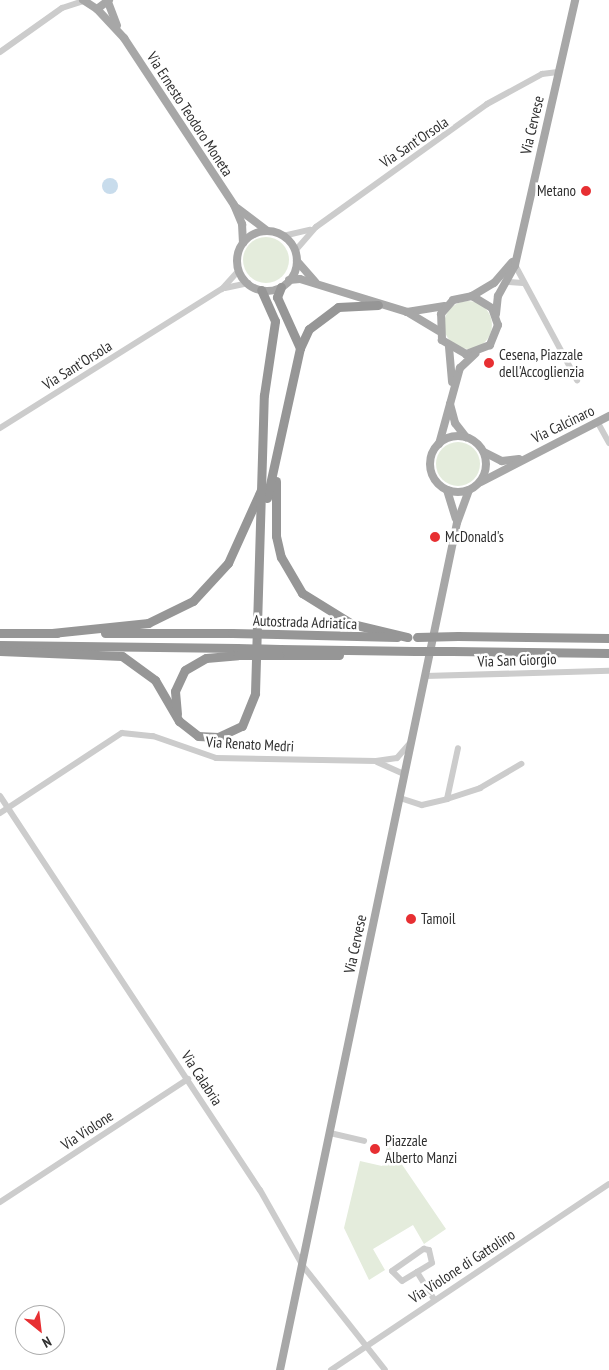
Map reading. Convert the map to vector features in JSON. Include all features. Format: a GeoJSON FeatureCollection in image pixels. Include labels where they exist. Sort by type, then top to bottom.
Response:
{"type":"FeatureCollection","features":[{"type":"Feature","properties":{"kind":"highway"},"geometry":{"type":"LineString","coordinates":[[281,286],[277,298],[300,348]]}},
{"type":"Feature","properties":{"kind":"highway"},"geometry":{"type":"LineString","coordinates":[[0,651],[122,656],[155,680],[179,721],[198,736],[218,737],[242,726],[253,705],[263,510],[264,395],[275,321],[261,290]]}},
{"type":"Feature","properties":{"kind":"highway"},"geometry":{"type":"LineString","coordinates":[[263,510],[277,462],[300,348],[314,322],[329,310],[378,306]]}},
{"type":"Feature","properties":{"kind":"highway"},"geometry":{"type":"LineString","coordinates":[[277,462],[273,513],[281,558],[291,579],[317,606],[335,617],[407,637]]}},
{"type":"Feature","properties":{"kind":"highway"},"geometry":{"type":"LineString","coordinates":[[52,633],[148,623],[193,602],[218,576],[242,538],[264,481]]}},
{"type":"Feature","properties":{"kind":"highway","name":"Autostrada Adriatica"},"geometry":{"type":"LineString","coordinates":[[0,633],[232,633],[407,637],[609,638]]}},
{"type":"Feature","properties":{"kind":"highway","name":"Autostrada Adriatica"},"geometry":{"type":"LineString","coordinates":[[0,645],[238,652],[452,651],[609,653]]}},
{"type":"Feature","properties":{"kind":"highway"},"geometry":{"type":"LineString","coordinates":[[179,721],[175,691],[185,670],[206,658],[238,652]]}},
{"type":"Feature","properties":{"kind":"main road","name":"Via Cervese"},"geometry":{"type":"LineString","coordinates":[[496,314],[498,296],[508,282],[515,265],[574,0]]}},
{"type":"Feature","properties":{"kind":"main road","name":"Via Ernesto Teodoro Moneta"},"geometry":{"type":"LineString","coordinates":[[83,1],[97,9],[124,38],[234,205],[242,224],[243,243]]}},
{"type":"Feature","properties":{"kind":"main road","name":"Via Ernesto Teodoro Moneta"},"geometry":{"type":"LineString","coordinates":[[108,1],[124,38]]}},
{"type":"Feature","properties":{"kind":"main road"},"geometry":{"type":"LineString","coordinates":[[97,9],[108,1]]}},
{"type":"Feature","properties":{"kind":"main road","name":"Via Ernesto Teodoro Moneta"},"geometry":{"type":"LineString","coordinates":[[234,205],[267,231]]}},
{"type":"Feature","properties":{"kind":"main road"},"geometry":{"type":"LineString","coordinates":[[297,261],[289,280],[281,286],[261,290],[248,283],[239,270],[243,243],[267,231],[283,236],[295,251],[297,261],[320,286]]}},
{"type":"Feature","properties":{"kind":"main road","name":"Via Cervese"},"geometry":{"type":"LineString","coordinates":[[472,296],[502,276],[516,256]]}},
{"type":"Feature","properties":{"kind":"main road"},"geometry":{"type":"LineString","coordinates":[[289,280],[300,279],[378,306],[407,312],[439,330],[449,347],[451,394],[452,417],[466,438],[484,452],[486,468],[480,482],[469,490],[447,490],[432,473],[431,458],[439,444],[451,394],[460,368],[494,339],[496,314],[486,302],[472,296],[445,306],[407,312]]}},
{"type":"Feature","properties":{"kind":"main road"},"geometry":{"type":"LineString","coordinates":[[439,330],[445,306]]}},
{"type":"Feature","properties":{"kind":"main road"},"geometry":{"type":"LineString","coordinates":[[449,347],[475,354]]}},
{"type":"Feature","properties":{"kind":"main road","name":"Via Calcinaro"},"geometry":{"type":"LineString","coordinates":[[480,482],[609,416]]}},
{"type":"Feature","properties":{"kind":"main road"},"geometry":{"type":"LineString","coordinates":[[439,444],[452,437],[466,438]]}},
{"type":"Feature","properties":{"kind":"main road","name":"Via Calcinaro"},"geometry":{"type":"LineString","coordinates":[[484,452],[502,461],[528,457]]}},
{"type":"Feature","properties":{"kind":"main road","name":"Via Cervese"},"geometry":{"type":"LineString","coordinates":[[447,490],[457,523]]}},
{"type":"Feature","properties":{"kind":"main road","name":"Via Cervese"},"geometry":{"type":"LineString","coordinates":[[280,1370],[457,523],[469,490]]}},
{"type":"Feature","properties":{"kind":"street"},"geometry":{"type":"LineString","coordinates":[[0,52],[72,0]]}},
{"type":"Feature","properties":{"kind":"street"},"geometry":{"type":"LineString","coordinates":[[62,8],[83,1]]}},
{"type":"Feature","properties":{"kind":"street","name":"Via Sant'Orsola"},"geometry":{"type":"LineString","coordinates":[[295,251],[316,227],[487,104],[542,74],[558,72]]}},
{"type":"Feature","properties":{"kind":"street"},"geometry":{"type":"LineString","coordinates":[[283,236],[298,236],[316,227]]}},
{"type":"Feature","properties":{"kind":"street"},"geometry":{"type":"LineString","coordinates":[[515,265],[522,283],[577,380]]}},
{"type":"Feature","properties":{"kind":"street","name":"Via Sant'Orsola"},"geometry":{"type":"LineString","coordinates":[[0,428],[222,289],[239,270]]}},
{"type":"Feature","properties":{"kind":"street"},"geometry":{"type":"LineString","coordinates":[[508,282],[522,283]]}},
{"type":"Feature","properties":{"kind":"street"},"geometry":{"type":"LineString","coordinates":[[222,289],[248,283]]}},
{"type":"Feature","properties":{"kind":"street"},"geometry":{"type":"LineString","coordinates":[[598,422],[609,442]]}},
{"type":"Feature","properties":{"kind":"street","name":"Via San Giorgio"},"geometry":{"type":"LineString","coordinates":[[425,676],[609,671]]}},
{"type":"Feature","properties":{"kind":"street","name":"Via Renato Medri"},"geometry":{"type":"LineString","coordinates":[[0,813],[122,733],[145,734],[216,758],[376,762],[398,758],[411,742]]}},
{"type":"Feature","properties":{"kind":"street"},"geometry":{"type":"LineString","coordinates":[[447,798],[458,748]]}},
{"type":"Feature","properties":{"kind":"street","name":"Via Renato Medri"},"geometry":{"type":"LineString","coordinates":[[376,762],[404,774]]}},
{"type":"Feature","properties":{"kind":"street"},"geometry":{"type":"LineString","coordinates":[[400,798],[422,805],[447,798],[480,788],[521,764]]}},
{"type":"Feature","properties":{"kind":"street","name":"Via Calabria"},"geometry":{"type":"LineString","coordinates":[[0,796],[188,1079],[303,1266],[368,1344],[385,1370]]}},
{"type":"Feature","properties":{"kind":"street","name":"Via Violone"},"geometry":{"type":"LineString","coordinates":[[0,1202],[188,1079]]}},
{"type":"Feature","properties":{"kind":"street"},"geometry":{"type":"LineString","coordinates":[[330,1133],[364,1141]]}},
{"type":"Feature","properties":{"kind":"street","name":"Via Violone di Gattolino"},"geometry":{"type":"LineString","coordinates":[[331,1370],[433,1298],[609,1184]]}},
{"type":"Feature","properties":{"kind":"street"},"geometry":{"type":"LineString","coordinates":[[424,1249],[429,1250],[432,1263],[417,1272],[402,1281],[392,1271],[424,1249]]}},
{"type":"Feature","properties":{"kind":"street"},"geometry":{"type":"LineString","coordinates":[[417,1272],[433,1298]]}},
{"type":"Feature","properties":{"kind":"green space"},"geometry":{"type":"Polygon","coordinates":[[[266,237],[279,241],[285,247],[289,260],[285,273],[279,279],[266,283],[253,279],[247,273],[243,260],[247,247],[253,241],[266,237]]]}},
{"type":"Feature","properties":{"kind":"green space"},"geometry":{"type":"Polygon","coordinates":[[[468,301],[477,303],[485,308],[490,316],[492,325],[490,334],[485,342],[477,347],[468,349],[459,347],[451,342],[446,334],[444,325],[446,316],[451,308],[459,303],[468,301]]]}},
{"type":"Feature","properties":{"kind":"green space"},"geometry":{"type":"Polygon","coordinates":[[[462,442],[474,448],[479,455],[479,473],[474,480],[467,485],[454,486],[446,483],[439,476],[436,460],[439,452],[446,445],[462,442]]]}},
{"type":"Feature","properties":{"kind":"green space"},"geometry":{"type":"Polygon","coordinates":[[[388,1144],[446,1229],[424,1244],[413,1225],[373,1249],[385,1270],[369,1280],[344,1228],[360,1161],[382,1166],[388,1144]]]}},
{"type":"Feature","properties":{"kind":"water"},"geometry":{"type":"Polygon","coordinates":[[[107,178],[113,178],[118,183],[116,192],[107,194],[102,189],[102,183],[107,178]]]}},
{"type":"Feature","properties":{"kind":"place","name":"Metano"},"geometry":{"type":"Point","coordinates":[586,191]}},
{"type":"Feature","properties":{"kind":"place","name":"Cesena, Piazzale dell'Accoglienzia"},"geometry":{"type":"Point","coordinates":[489,363]}},
{"type":"Feature","properties":{"kind":"place","name":"McDonald's"},"geometry":{"type":"Point","coordinates":[435,537]}},
{"type":"Feature","properties":{"kind":"place","name":"Tamoil"},"geometry":{"type":"Point","coordinates":[411,919]}},
{"type":"Feature","properties":{"kind":"place","name":"Piazzale Alberto Manzi"},"geometry":{"type":"Point","coordinates":[375,1149]}}]}
